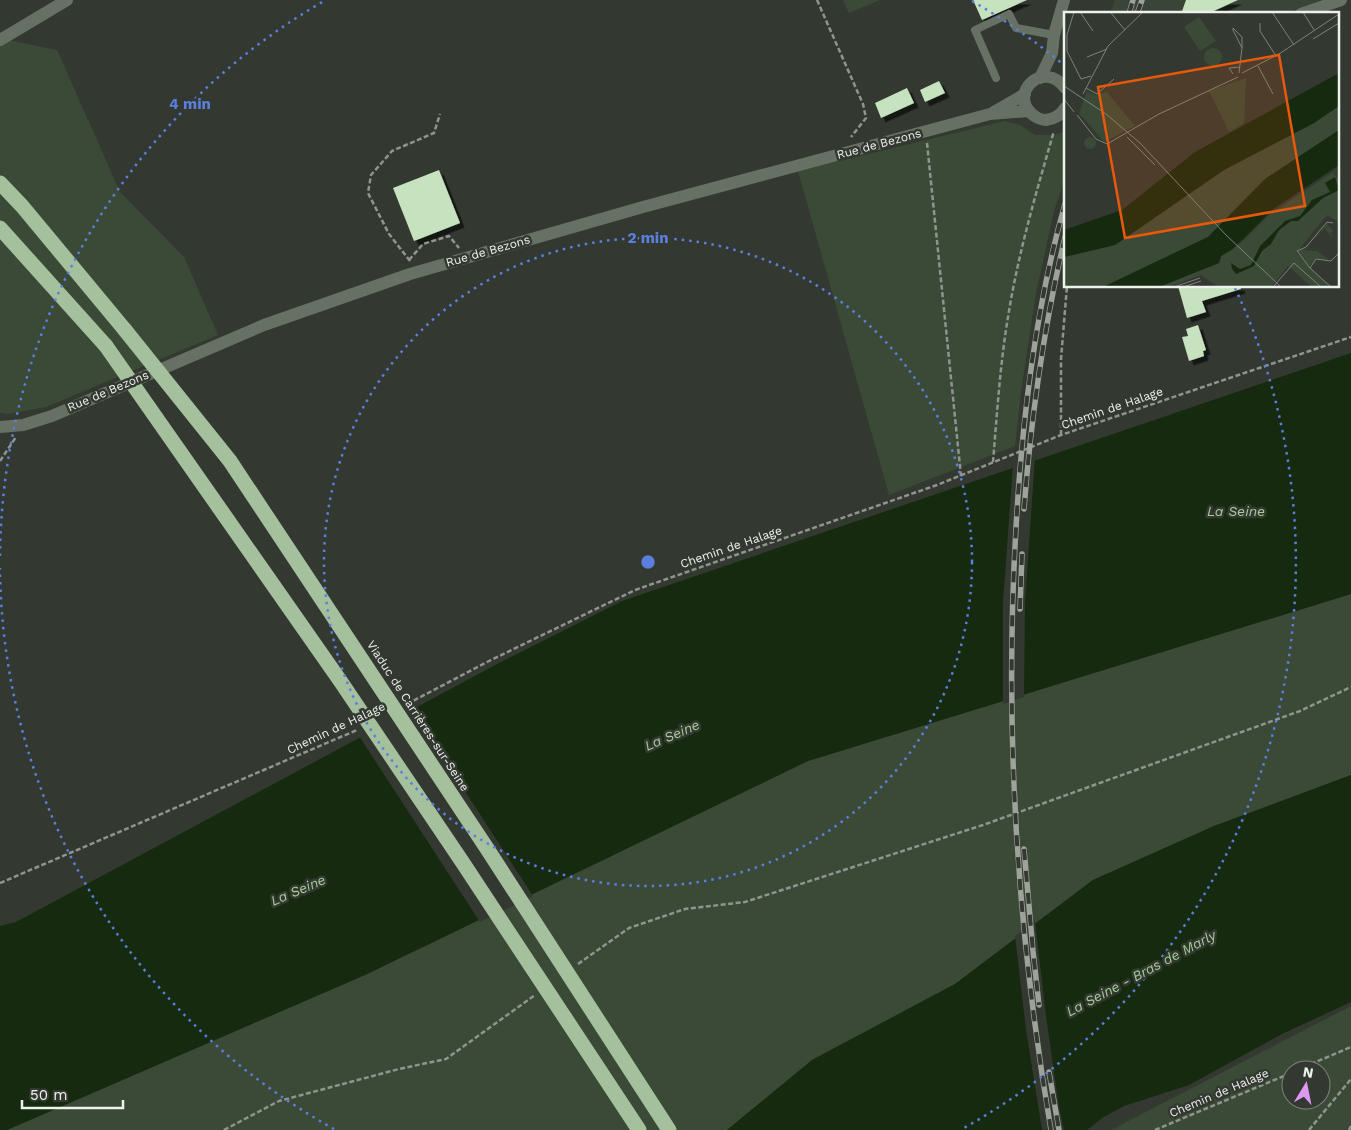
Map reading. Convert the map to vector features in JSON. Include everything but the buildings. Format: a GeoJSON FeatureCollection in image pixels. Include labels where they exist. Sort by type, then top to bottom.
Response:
{"type":"FeatureCollection","features":[{"type":"Feature","properties":{"kind":"highway","name":"Viaduc de Carrières-sur-Seine"},"geometry":{"type":"LineString","coordinates":[[0,183],[22,206],[230,461],[411,733],[670,1130]]}},
{"type":"Feature","properties":{"kind":"highway"},"geometry":{"type":"LineString","coordinates":[[0,228],[106,346],[347,690],[639,1130]]}},
{"type":"Feature","properties":{"kind":"street"},"geometry":{"type":"LineString","coordinates":[[0,40],[67,0]]}},
{"type":"Feature","properties":{"kind":"street"},"geometry":{"type":"LineString","coordinates":[[1062,84],[1052,53],[1054,35],[1064,0]]}},
{"type":"Feature","properties":{"kind":"street"},"geometry":{"type":"LineString","coordinates":[[1306,12],[1333,1]]}},
{"type":"Feature","properties":{"kind":"street","name":"Rue de Bezons"},"geometry":{"type":"LineString","coordinates":[[990,114],[1025,94],[1030,84],[1040,78],[1052,53]]}},
{"type":"Feature","properties":{"kind":"street"},"geometry":{"type":"LineString","coordinates":[[1040,78],[1051,77],[1062,84]]}},
{"type":"Feature","properties":{"kind":"street"},"geometry":{"type":"LineString","coordinates":[[1025,94],[1026,106],[1029,111]]}},
{"type":"Feature","properties":{"kind":"street","name":"Rue de Bezons"},"geometry":{"type":"LineString","coordinates":[[0,427],[23,425],[52,416],[264,324],[414,273],[643,207],[990,114],[1029,111],[1039,119],[1046,120],[1062,112]]}},
{"type":"Feature","properties":{"kind":"lane"},"geometry":{"type":"LineString","coordinates":[[996,78],[975,30],[1009,14],[1016,28],[1054,35]]}},
{"type":"Feature","properties":{"kind":"path"},"geometry":{"type":"LineString","coordinates":[[817,0],[863,104],[866,118],[836,155]]}},
{"type":"Feature","properties":{"kind":"path"},"geometry":{"type":"LineString","coordinates":[[993,462],[1008,316],[1031,210],[1062,112]]}},
{"type":"Feature","properties":{"kind":"path"},"geometry":{"type":"LineString","coordinates":[[414,273],[409,260],[389,234],[368,193],[371,175],[392,152],[434,133],[440,114]]}},
{"type":"Feature","properties":{"kind":"path"},"geometry":{"type":"LineString","coordinates":[[926,132],[961,476]]}},
{"type":"Feature","properties":{"kind":"path"},"geometry":{"type":"LineString","coordinates":[[409,260],[424,244],[449,236],[466,258]]}},
{"type":"Feature","properties":{"kind":"path"},"geometry":{"type":"LineString","coordinates":[[1061,435],[1061,359],[1067,288]]}},
{"type":"Feature","properties":{"kind":"path","name":"Chemin de Halage"},"geometry":{"type":"LineString","coordinates":[[404,706],[491,660],[635,590],[961,476],[1061,435],[1351,337]]}},
{"type":"Feature","properties":{"kind":"path"},"geometry":{"type":"LineString","coordinates":[[0,461],[23,425]]}},
{"type":"Feature","properties":{"kind":"path"},"geometry":{"type":"LineString","coordinates":[[573,968],[628,928],[685,909],[746,902],[983,825],[1300,711],[1351,687]]}},
{"type":"Feature","properties":{"kind":"path","name":"Chemin de Halage"},"geometry":{"type":"LineString","coordinates":[[0,882],[360,729]]}},
{"type":"Feature","properties":{"kind":"path"},"geometry":{"type":"LineString","coordinates":[[224,1130],[278,1101],[399,1069],[446,1059],[541,991]]}},
{"type":"Feature","properties":{"kind":"path"},"geometry":{"type":"LineString","coordinates":[[1320,1060],[1351,1047]]}},
{"type":"Feature","properties":{"kind":"path","name":"Chemin de Halage"},"geometry":{"type":"LineString","coordinates":[[1155,1130],[1281,1076]]}},
{"type":"Feature","properties":{"kind":"path"},"geometry":{"type":"LineString","coordinates":[[1309,1130],[1351,1079]]}},
{"type":"Feature","properties":{"kind":"path"},"geometry":{"type":"LineString","coordinates":[[1349,1130],[1351,1126]]}},
{"type":"Feature","properties":{"kind":"shaded area"},"geometry":{"type":"Polygon","coordinates":[[[843,0],[880,0],[849,13],[843,0]]]}},
{"type":"Feature","properties":{"kind":"shaded area"},"geometry":{"type":"Polygon","coordinates":[[[1115,0],[1321,0],[1289,12],[1111,12],[1115,0]]]}},
{"type":"Feature","properties":{"kind":"shaded area"},"geometry":{"type":"Polygon","coordinates":[[[8,40],[57,50],[120,192],[184,257],[218,335],[46,407],[8,414],[0,413],[0,43],[8,40]]]}},
{"type":"Feature","properties":{"kind":"shaded area"},"geometry":{"type":"Polygon","coordinates":[[[1005,121],[1020,125],[1035,135],[1052,135],[1064,132],[1064,182],[1054,211],[1036,293],[1015,446],[889,495],[798,171],[1005,121]]]}},
{"type":"Feature","properties":{"kind":"shaded area"},"geometry":{"type":"Polygon","coordinates":[[[1351,594],[1351,775],[1214,826],[1093,880],[955,984],[812,1060],[727,1130],[7,1130],[365,975],[808,761],[1351,594]]]}},
{"type":"Feature","properties":{"kind":"shaded area"},"geometry":{"type":"Polygon","coordinates":[[[1351,1006],[1351,1130],[1111,1130],[1351,1006]]]}},
{"type":"Feature","properties":{"kind":"water","name":"La Seine"},"geometry":{"type":"Polygon","coordinates":[[[1351,353],[1351,594],[808,761],[365,975],[7,1130],[0,1130],[0,926],[16,922],[499,663],[622,601],[1351,353]]]}},
{"type":"Feature","properties":{"kind":"water","name":"La Seine - Bras de Marly"},"geometry":{"type":"Polygon","coordinates":[[[1351,775],[1351,1002],[1282,1034],[1189,1085],[1124,1106],[1102,1118],[1087,1130],[727,1130],[812,1060],[955,984],[1093,880],[1214,826],[1351,775]]]}},
{"type":"Feature","properties":{"kind":"pier"},"geometry":{"type":"Polygon","coordinates":[[[1035,457],[1025,602],[1024,697],[1003,704],[1003,602],[1013,465],[1035,457]]]}},
{"type":"Feature","properties":{"kind":"pier"},"geometry":{"type":"Polygon","coordinates":[[[411,708],[533,896],[480,922],[359,736],[411,708]]]}},
{"type":"Feature","properties":{"kind":"pier"},"geometry":{"type":"Polygon","coordinates":[[[1035,921],[1046,1016],[1064,1130],[1042,1130],[1026,1030],[1015,936],[1035,921]]]}},
{"type":"Feature","properties":{"kind":"railway"},"geometry":{"type":"LineString","coordinates":[[1130,12],[1133,0]]}},
{"type":"Feature","properties":{"kind":"railway"},"geometry":{"type":"LineString","coordinates":[[1138,12],[1142,0]]}},
{"type":"Feature","properties":{"kind":"railway"},"geometry":{"type":"LineString","coordinates":[[1051,1130],[1030,980],[1016,830],[1013,755],[1013,604],[1016,528],[1026,405],[1038,324],[1064,208]]}},
{"type":"Feature","properties":{"kind":"railway"},"geometry":{"type":"LineString","coordinates":[[1024,509],[1030,440],[1039,372],[1064,242]]}},
{"type":"Feature","properties":{"kind":"railway"},"geometry":{"type":"LineString","coordinates":[[1020,609],[1022,554]]}},
{"type":"Feature","properties":{"kind":"railway"},"geometry":{"type":"LineString","coordinates":[[1024,849],[1039,1005]]}},
{"type":"Feature","properties":{"kind":"railway"},"geometry":{"type":"LineString","coordinates":[[1049,1072],[1059,1130]]}}]}
